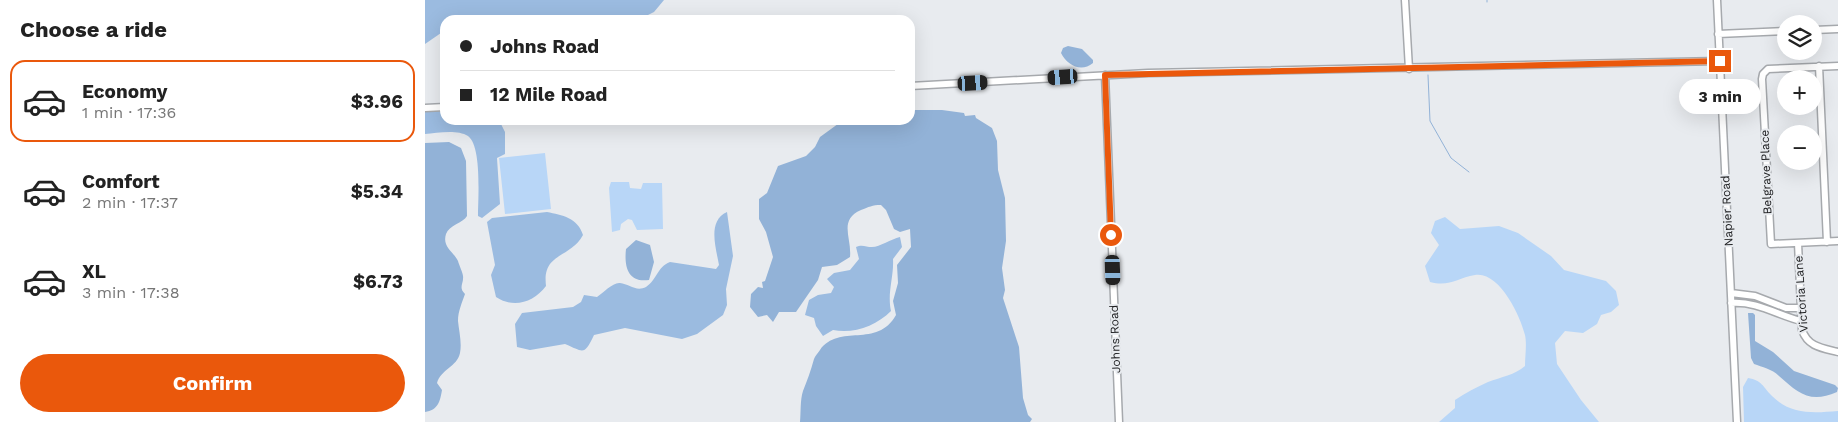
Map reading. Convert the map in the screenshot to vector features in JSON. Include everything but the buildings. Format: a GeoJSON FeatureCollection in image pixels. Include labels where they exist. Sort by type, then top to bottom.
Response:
{"type":"FeatureCollection","features":[{"type":"Feature","properties":{"kind":"street"},"geometry":{"type":"LineString","coordinates":[[1405,0],[1409,68]]}},
{"type":"Feature","properties":{"kind":"street","name":"Napier Road"},"geometry":{"type":"LineString","coordinates":[[1717,0],[1737,422]]}},
{"type":"Feature","properties":{"kind":"street"},"geometry":{"type":"LineString","coordinates":[[1822,30],[1838,29]]}},
{"type":"Feature","properties":{"kind":"street"},"geometry":{"type":"LineString","coordinates":[[1719,34],[1777,31]]}},
{"type":"Feature","properties":{"kind":"street"},"geometry":{"type":"LineString","coordinates":[[915,86],[1105,75],[1720,61]]}},
{"type":"Feature","properties":{"kind":"street"},"geometry":{"type":"LineString","coordinates":[[1827,242],[1819,66],[1838,66]]}},
{"type":"Feature","properties":{"kind":"street","name":"Belgrave Place"},"geometry":{"type":"LineString","coordinates":[[1797,243],[1771,244],[1763,79],[1765,71],[1772,69],[1819,66]]}},
{"type":"Feature","properties":{"kind":"street","name":"Johns Road"},"geometry":{"type":"LineString","coordinates":[[1105,75],[1119,422]]}},
{"type":"Feature","properties":{"kind":"street"},"geometry":{"type":"LineString","coordinates":[[425,108],[440,107]]}},
{"type":"Feature","properties":{"kind":"street"},"geometry":{"type":"LineString","coordinates":[[1797,243],[1838,242]]}},
{"type":"Feature","properties":{"kind":"street","name":"Victoria Lane"},"geometry":{"type":"LineString","coordinates":[[1797,243],[1801,321],[1805,338],[1810,344],[1838,352]]}},
{"type":"Feature","properties":{"kind":"street"},"geometry":{"type":"LineString","coordinates":[[1731,293],[1755,296],[1786,308],[1801,308]]}},
{"type":"Feature","properties":{"kind":"street"},"geometry":{"type":"LineString","coordinates":[[1731,303],[1746,303],[1760,306],[1777,314],[1801,321]]}},
{"type":"Feature","properties":{"kind":"shaded area"},"geometry":{"type":"Polygon","coordinates":[[[425,0],[664,0],[654,12],[648,15],[440,15],[440,34],[425,44],[425,0]]]}},
{"type":"Feature","properties":{"kind":"shaded area"},"geometry":{"type":"Polygon","coordinates":[[[1068,46],[1082,49],[1093,60],[1093,63],[1084,67],[1071,64],[1061,53],[1063,48],[1068,46]]]}},
{"type":"Feature","properties":{"kind":"shaded area"},"geometry":{"type":"Polygon","coordinates":[[[915,110],[942,110],[964,113],[965,116],[975,115],[976,118],[992,128],[997,141],[998,170],[1005,198],[1006,241],[1002,268],[1005,290],[1003,298],[1019,347],[1023,398],[1028,415],[1032,419],[1030,422],[800,422],[803,391],[814,358],[820,350],[828,342],[837,338],[879,331],[888,325],[896,315],[893,301],[898,283],[897,265],[911,247],[910,229],[900,232],[894,229],[886,210],[881,205],[861,210],[854,214],[848,224],[850,257],[837,265],[822,267],[818,280],[796,312],[779,312],[773,322],[767,315],[758,317],[750,307],[751,294],[758,287],[763,288],[762,282],[765,281],[773,257],[766,232],[759,219],[759,199],[767,193],[778,166],[806,156],[815,147],[820,137],[836,125],[915,125],[915,110]]]}},
{"type":"Feature","properties":{"kind":"shaded area"},"geometry":{"type":"Polygon","coordinates":[[[440,111],[440,125],[502,125],[505,132],[505,154],[497,158],[500,204],[482,218],[478,216],[478,173],[472,142],[468,136],[458,133],[425,134],[425,112],[440,111]]]}},
{"type":"Feature","properties":{"kind":"shaded area"},"geometry":{"type":"Polygon","coordinates":[[[449,142],[461,148],[466,161],[467,216],[450,228],[445,238],[445,242],[458,261],[463,275],[462,287],[465,294],[459,310],[458,321],[461,349],[456,362],[439,378],[437,383],[442,390],[438,405],[425,412],[425,143],[449,142]]]}},
{"type":"Feature","properties":{"kind":"shaded area"},"geometry":{"type":"Polygon","coordinates":[[[545,153],[551,209],[505,214],[499,158],[545,153]]]}},
{"type":"Feature","properties":{"kind":"shaded area"},"geometry":{"type":"Polygon","coordinates":[[[611,182],[629,182],[630,188],[641,189],[643,183],[662,183],[663,229],[637,230],[632,220],[628,219],[621,224],[620,230],[612,232],[609,188],[611,182]]]}},
{"type":"Feature","properties":{"kind":"shaded area"},"geometry":{"type":"Polygon","coordinates":[[[547,212],[569,218],[581,229],[583,235],[578,243],[553,261],[548,267],[546,286],[541,292],[530,300],[523,302],[510,303],[503,301],[496,297],[491,275],[495,265],[487,222],[492,218],[547,212]]]}},
{"type":"Feature","properties":{"kind":"shaded area"},"geometry":{"type":"Polygon","coordinates":[[[727,212],[733,256],[726,289],[727,305],[723,315],[697,334],[682,339],[625,328],[594,335],[588,346],[583,350],[565,344],[530,350],[517,347],[515,324],[522,313],[573,307],[581,302],[584,295],[597,297],[617,283],[639,289],[646,287],[653,281],[662,267],[670,262],[716,269],[719,265],[714,236],[715,228],[721,216],[727,212]]]}},
{"type":"Feature","properties":{"kind":"shaded area"},"geometry":{"type":"Polygon","coordinates":[[[1445,217],[1460,229],[1499,226],[1518,233],[1551,256],[1564,270],[1606,281],[1616,291],[1619,305],[1611,312],[1601,315],[1597,324],[1583,333],[1565,331],[1555,343],[1557,364],[1581,400],[1599,422],[1439,422],[1455,408],[1455,400],[1459,397],[1488,382],[1517,372],[1525,366],[1526,346],[1525,335],[1513,306],[1500,287],[1492,280],[1484,276],[1475,275],[1448,283],[1430,282],[1425,266],[1439,245],[1431,233],[1435,221],[1445,217]]]}},
{"type":"Feature","properties":{"kind":"shaded area"},"geometry":{"type":"Polygon","coordinates":[[[900,237],[902,247],[893,259],[891,311],[879,321],[864,328],[849,331],[833,330],[823,336],[816,326],[814,318],[805,315],[809,300],[818,295],[831,293],[834,287],[827,279],[834,273],[850,270],[859,259],[856,247],[875,247],[900,237]]]}},
{"type":"Feature","properties":{"kind":"shaded area"},"geometry":{"type":"Polygon","coordinates":[[[636,240],[650,245],[654,262],[649,280],[636,279],[627,268],[626,249],[636,240]]]}},
{"type":"Feature","properties":{"kind":"shaded area"},"geometry":{"type":"Polygon","coordinates":[[[1748,313],[1755,315],[1755,341],[1773,352],[1794,371],[1835,385],[1838,388],[1837,392],[1819,397],[1805,395],[1767,368],[1754,364],[1751,358],[1748,313]]]}},
{"type":"Feature","properties":{"kind":"shaded area"},"geometry":{"type":"Polygon","coordinates":[[[1748,378],[1762,384],[1779,402],[1795,410],[1811,412],[1838,411],[1838,422],[1744,422],[1743,387],[1748,378]]]}},
{"type":"Feature","properties":{"kind":"waterway"},"geometry":{"type":"LineString","coordinates":[[1428,75],[1430,121],[1451,158],[1469,172]]}},
{"type":"Feature","properties":{"kind":"route"},"geometry":{"type":"LineString","coordinates":[[1111,235],[1105,75],[1720,61]]}}]}
